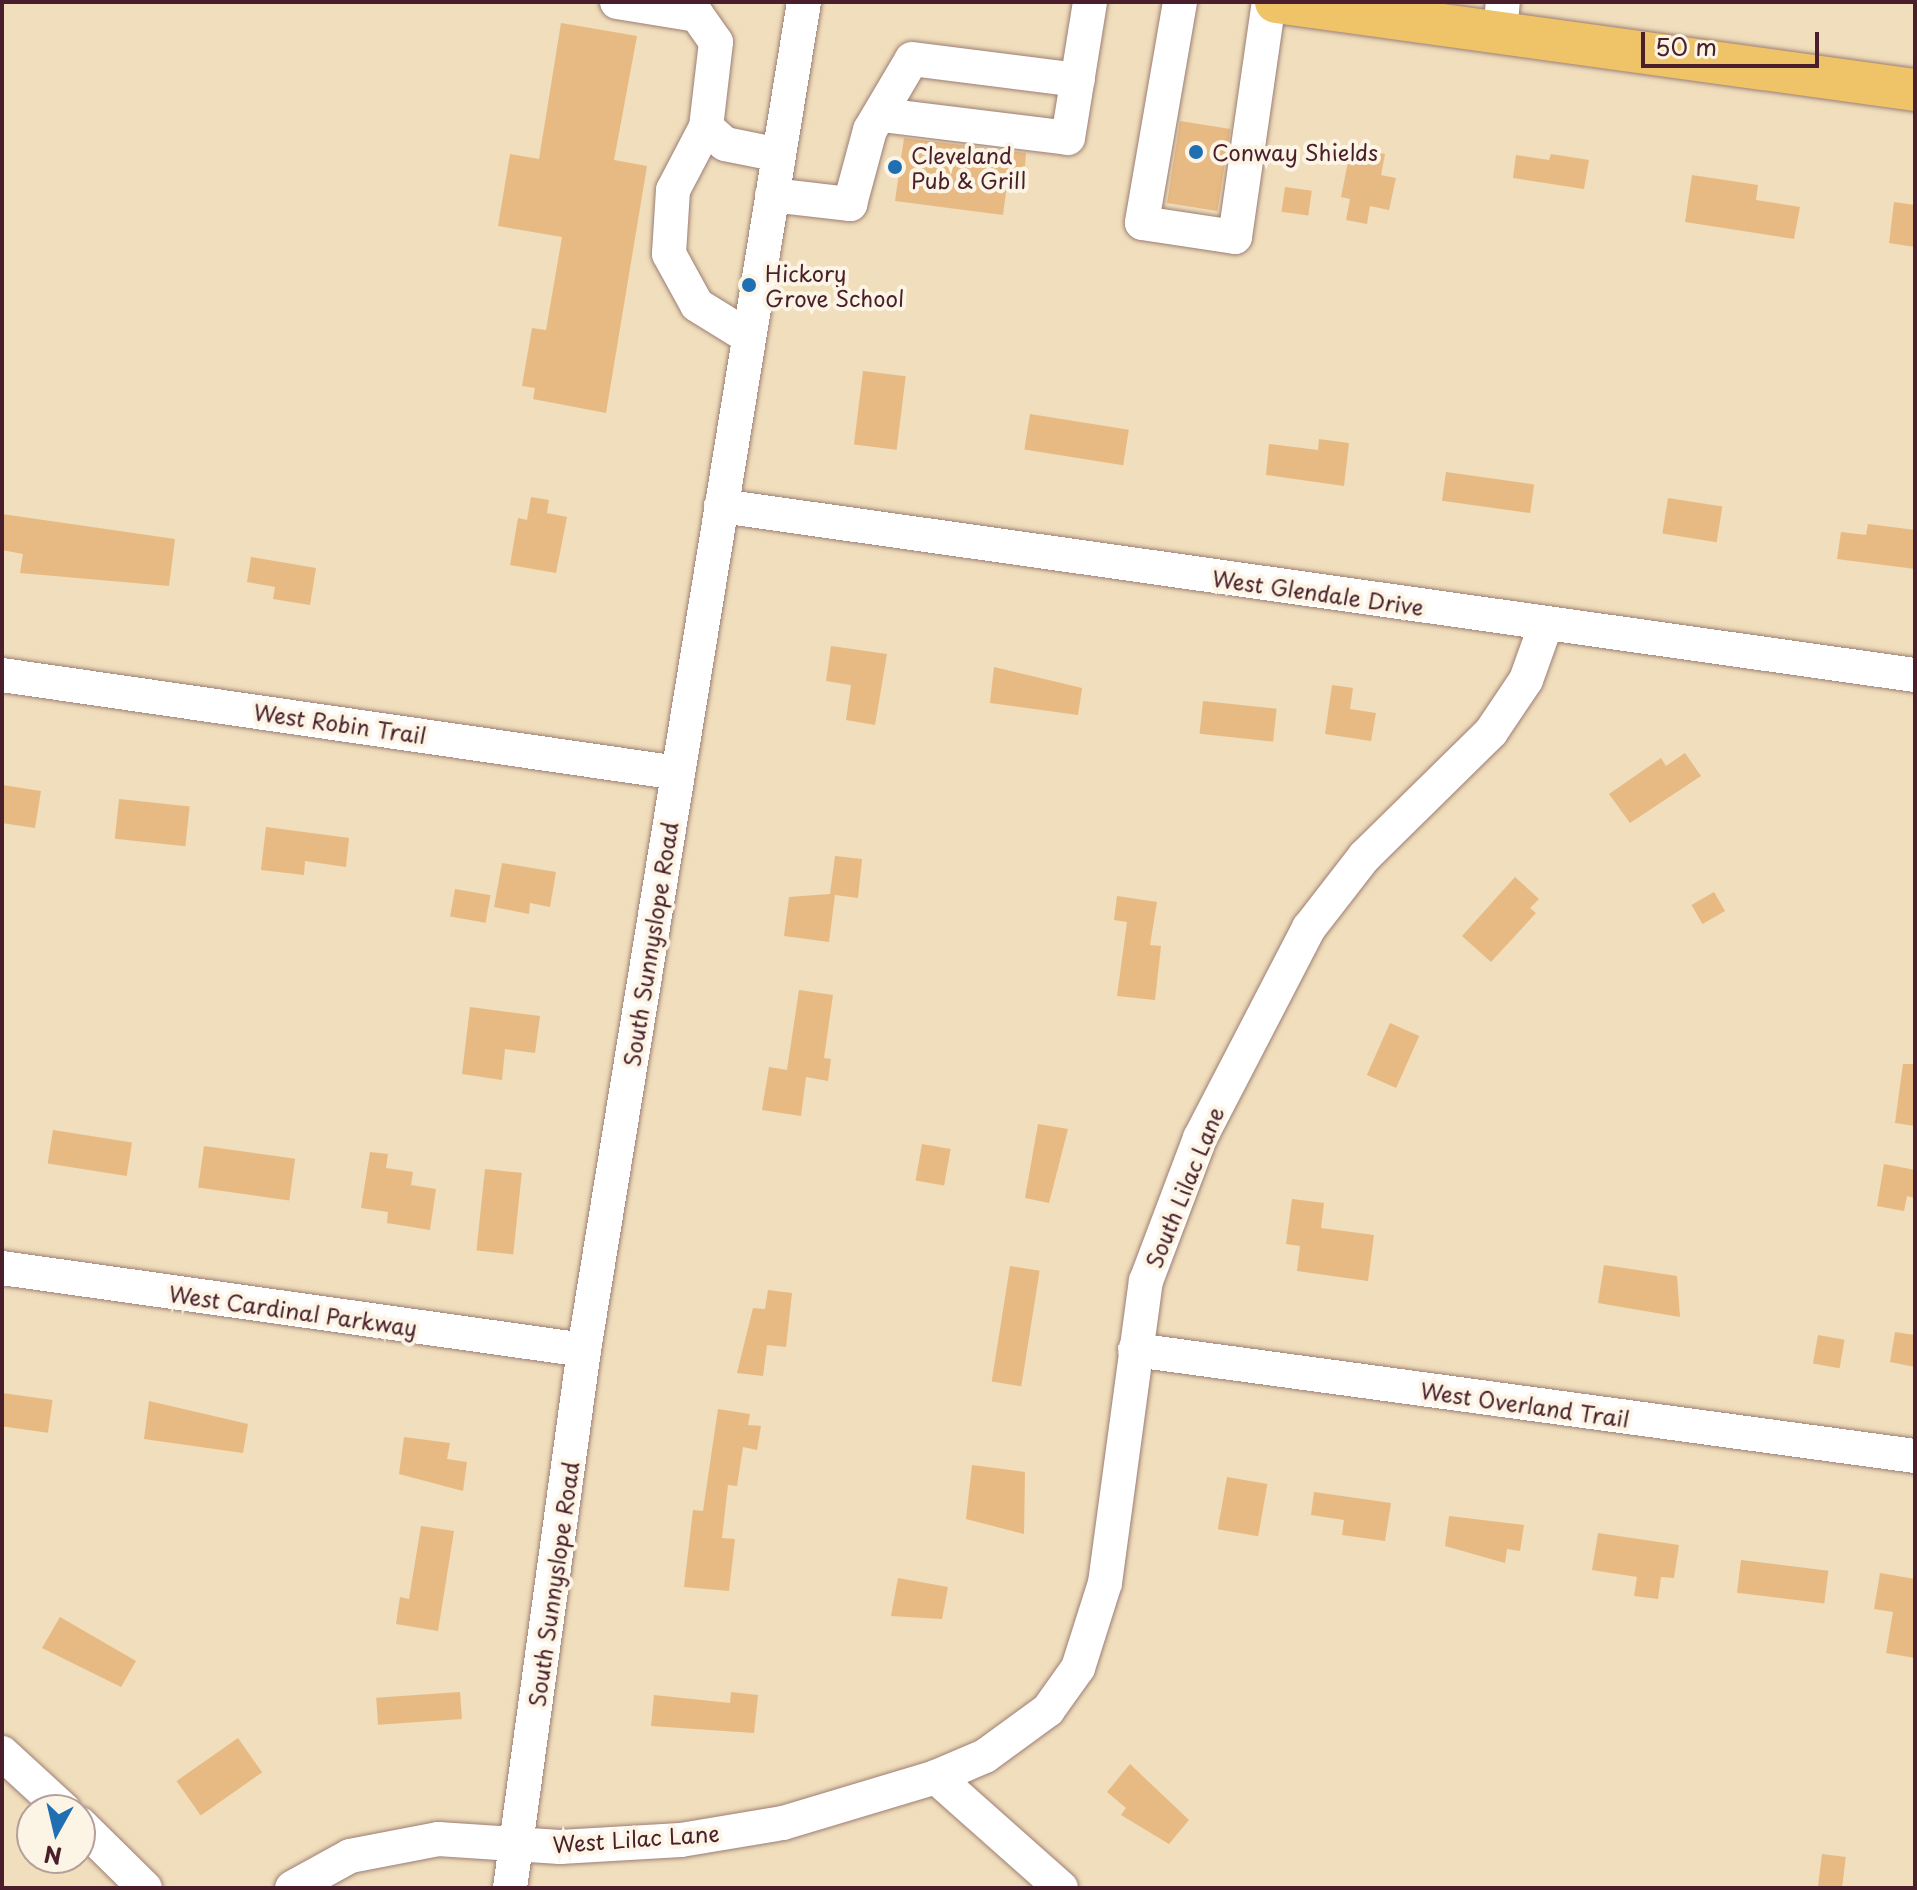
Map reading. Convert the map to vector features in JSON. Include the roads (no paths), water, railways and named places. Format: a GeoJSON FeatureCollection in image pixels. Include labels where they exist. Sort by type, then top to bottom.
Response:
{"type":"FeatureCollection","features":[{"type":"Feature","properties":{"kind":"main road"},"geometry":{"type":"LineString","coordinates":[[1276,2],[1501,18],[1915,90]]}},
{"type":"Feature","properties":{"kind":"street"},"geometry":{"type":"LineString","coordinates":[[617,2],[697,15],[716,42],[706,127],[673,190],[669,254],[697,305],[749,337]]}},
{"type":"Feature","properties":{"kind":"street","name":"South Sunnyslope Road"},"geometry":{"type":"LineString","coordinates":[[510,1888],[584,1350],[804,2]]}},
{"type":"Feature","properties":{"kind":"street"},"geometry":{"type":"LineString","coordinates":[[882,115],[1068,138],[1090,2]]}},
{"type":"Feature","properties":{"kind":"street"},"geometry":{"type":"LineString","coordinates":[[1180,2],[1142,223],[1235,237],[1269,2]]}},
{"type":"Feature","properties":{"kind":"street"},"geometry":{"type":"LineString","coordinates":[[772,195],[850,204],[870,130],[882,115],[912,59],[1078,80]]}},
{"type":"Feature","properties":{"kind":"street"},"geometry":{"type":"LineString","coordinates":[[706,127],[725,144],[779,155]]}},
{"type":"Feature","properties":{"kind":"street","name":"West Glendale Drive"},"geometry":{"type":"LineString","coordinates":[[721,506],[1915,675]]}},
{"type":"Feature","properties":{"kind":"street","name":"South Lilac Lane"},"geometry":{"type":"LineString","coordinates":[[936,1777],[1032,1725],[1078,1668],[1105,1583],[1135,1350],[1171,1206],[1309,928],[1364,857],[1498,723],[1526,680],[1546,624]]}},
{"type":"Feature","properties":{"kind":"street","name":"West Robin Trail"},"geometry":{"type":"LineString","coordinates":[[2,675],[678,773]]}},
{"type":"Feature","properties":{"kind":"street","name":"West Cardinal Parkway"},"geometry":{"type":"LineString","coordinates":[[2,1268],[584,1350]]}},
{"type":"Feature","properties":{"kind":"street","name":"West Overland Trail"},"geometry":{"type":"LineString","coordinates":[[1135,1350],[1915,1456]]}},
{"type":"Feature","properties":{"kind":"street"},"geometry":{"type":"LineString","coordinates":[[2,1753],[47,1794]]}},
{"type":"Feature","properties":{"kind":"street"},"geometry":{"type":"LineString","coordinates":[[936,1777],[1061,1888]]}},
{"type":"Feature","properties":{"kind":"street","name":"West Lilac Lane"},"geometry":{"type":"LineString","coordinates":[[292,1888],[364,1851],[438,1839],[560,1847],[681,1840],[822,1814],[936,1777]]}},
{"type":"Feature","properties":{"kind":"street"},"geometry":{"type":"LineString","coordinates":[[96,1840],[145,1888]]}},
{"type":"Feature","properties":{"kind":"place","name":"Conway Shields"},"geometry":{"type":"Point","coordinates":[1196,152]}},
{"type":"Feature","properties":{"kind":"place","name":"Cleveland Pub & Grill"},"geometry":{"type":"Point","coordinates":[895,167]}},
{"type":"Feature","properties":{"kind":"place","name":"Hickory Grove School"},"geometry":{"type":"Point","coordinates":[749,285]}}]}
